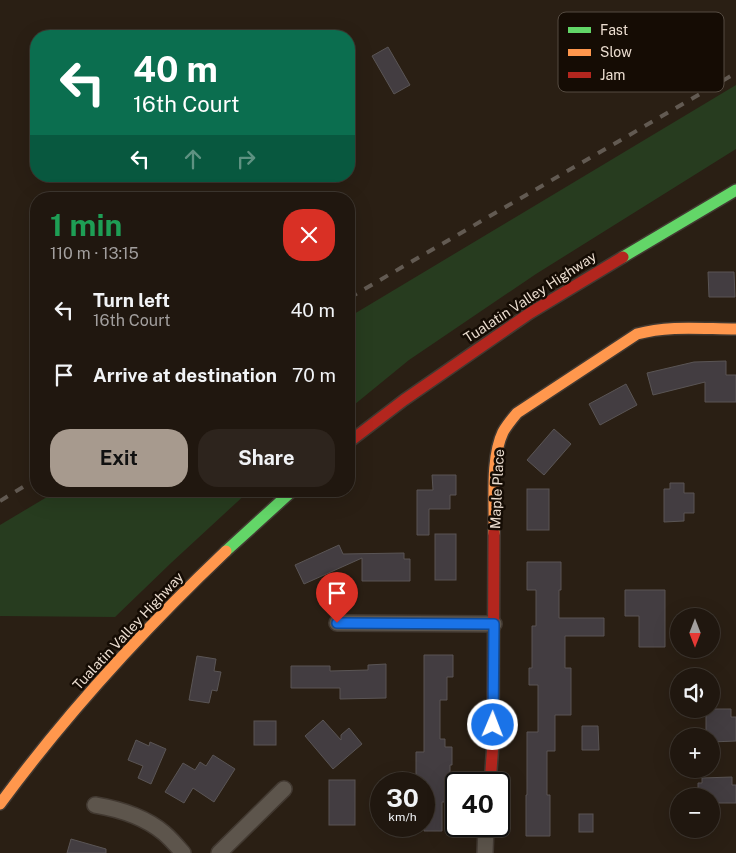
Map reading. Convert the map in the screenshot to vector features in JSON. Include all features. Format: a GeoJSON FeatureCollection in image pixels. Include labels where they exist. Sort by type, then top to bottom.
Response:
{"type":"FeatureCollection","features":[{"type":"Feature","properties":{"kind":"main road","name":"Tualatin Valley Highway"},"geometry":{"type":"LineString","coordinates":[[355,437],[404,400],[530,313],[736,190]]}},
{"type":"Feature","properties":{"kind":"main road","name":"Maple Place"},"geometry":{"type":"LineString","coordinates":[[491,772],[493,742],[495,470],[499,440],[509,422],[517,413],[622,342],[637,334],[669,328],[736,328]]}},
{"type":"Feature","properties":{"kind":"main road","name":"Tualatin Valley Highway"},"geometry":{"type":"LineString","coordinates":[[0,804],[52,737],[125,653],[206,570],[285,497]]}},
{"type":"Feature","properties":{"kind":"street"},"geometry":{"type":"LineString","coordinates":[[337,623],[494,624]]}},
{"type":"Feature","properties":{"kind":"street"},"geometry":{"type":"LineString","coordinates":[[219,853],[284,789]]}},
{"type":"Feature","properties":{"kind":"street"},"geometry":{"type":"LineString","coordinates":[[95,805],[119,810],[151,825],[164,833],[183,853]]}},
{"type":"Feature","properties":{"kind":"street"},"geometry":{"type":"LineString","coordinates":[[485,853],[486,837]]}},
{"type":"Feature","properties":{"kind":"green space"},"geometry":{"type":"Polygon","coordinates":[[[736,85],[736,149],[536,274],[409,360],[355,404],[355,313],[736,85]]]}},
{"type":"Feature","properties":{"kind":"green space"},"geometry":{"type":"Polygon","coordinates":[[[47,497],[242,497],[115,617],[0,616],[0,525],[47,497]]]}},
{"type":"Feature","properties":{"kind":"building"},"geometry":{"type":"Polygon","coordinates":[[[388,47],[410,85],[394,94],[372,56],[388,47]]]}},
{"type":"Feature","properties":{"kind":"building"},"geometry":{"type":"Polygon","coordinates":[[[708,272],[734,272],[735,297],[709,297],[708,272]]]}},
{"type":"Feature","properties":{"kind":"building"},"geometry":{"type":"Polygon","coordinates":[[[726,361],[726,375],[736,375],[736,402],[705,402],[705,382],[653,395],[647,373],[694,362],[726,361]]]}},
{"type":"Feature","properties":{"kind":"building"},"geometry":{"type":"Polygon","coordinates":[[[626,384],[637,405],[600,425],[589,404],[626,384]]]}},
{"type":"Feature","properties":{"kind":"building"},"geometry":{"type":"Polygon","coordinates":[[[554,429],[571,444],[544,475],[527,460],[554,429]]]}},
{"type":"Feature","properties":{"kind":"building"},"geometry":{"type":"Polygon","coordinates":[[[432,475],[456,475],[456,495],[450,495],[450,509],[429,509],[429,535],[417,535],[417,490],[433,490],[432,475]]]}},
{"type":"Feature","properties":{"kind":"building"},"geometry":{"type":"Polygon","coordinates":[[[670,483],[684,483],[684,493],[694,493],[694,513],[684,513],[684,521],[664,522],[664,489],[670,489],[670,483]]]}},
{"type":"Feature","properties":{"kind":"building"},"geometry":{"type":"Polygon","coordinates":[[[527,489],[549,489],[549,530],[527,530],[527,489]]]}},
{"type":"Feature","properties":{"kind":"building"},"geometry":{"type":"Polygon","coordinates":[[[435,534],[456,534],[456,580],[435,580],[435,534]]]}},
{"type":"Feature","properties":{"kind":"building"},"geometry":{"type":"Polygon","coordinates":[[[339,545],[343,554],[404,553],[404,559],[410,559],[410,581],[362,581],[362,558],[304,584],[295,565],[339,545]]]}},
{"type":"Feature","properties":{"kind":"building"},"geometry":{"type":"Polygon","coordinates":[[[527,562],[561,562],[559,618],[604,618],[604,636],[565,636],[565,668],[571,668],[571,715],[555,715],[555,751],[547,751],[547,795],[550,795],[550,836],[526,836],[527,732],[538,732],[538,685],[529,685],[529,668],[532,668],[532,626],[536,626],[536,590],[527,590],[527,562]]]}},
{"type":"Feature","properties":{"kind":"building"},"geometry":{"type":"Polygon","coordinates":[[[625,590],[665,590],[665,647],[639,647],[639,616],[625,616],[625,590]]]}},
{"type":"Feature","properties":{"kind":"building"},"geometry":{"type":"Polygon","coordinates":[[[424,655],[453,655],[453,677],[447,677],[447,700],[440,700],[440,739],[445,739],[445,747],[452,747],[452,765],[450,765],[450,772],[445,772],[445,802],[442,802],[442,831],[435,831],[435,772],[416,772],[416,752],[424,752],[424,655]]]}},
{"type":"Feature","properties":{"kind":"building"},"geometry":{"type":"Polygon","coordinates":[[[197,656],[216,659],[214,671],[221,672],[217,691],[212,690],[209,703],[189,700],[197,656]]]}},
{"type":"Feature","properties":{"kind":"building"},"geometry":{"type":"Polygon","coordinates":[[[386,664],[386,698],[340,699],[340,688],[291,688],[291,666],[330,666],[330,671],[368,670],[368,665],[386,664]]]}},
{"type":"Feature","properties":{"kind":"building"},"geometry":{"type":"Polygon","coordinates":[[[720,709],[731,709],[731,717],[736,717],[736,741],[720,742],[720,728],[706,728],[706,718],[720,718],[720,709]]]}},
{"type":"Feature","properties":{"kind":"building"},"geometry":{"type":"Polygon","coordinates":[[[323,720],[341,740],[341,735],[349,728],[362,744],[333,769],[305,736],[323,720]]]}},
{"type":"Feature","properties":{"kind":"building"},"geometry":{"type":"Polygon","coordinates":[[[254,721],[276,721],[276,745],[254,745],[254,721]]]}},
{"type":"Feature","properties":{"kind":"building"},"geometry":{"type":"Polygon","coordinates":[[[582,726],[598,726],[599,750],[582,750],[582,726]]]}},
{"type":"Feature","properties":{"kind":"building"},"geometry":{"type":"Polygon","coordinates":[[[136,740],[149,746],[150,742],[166,749],[151,784],[138,778],[143,766],[128,760],[136,740]]]}},
{"type":"Feature","properties":{"kind":"building"},"geometry":{"type":"Polygon","coordinates":[[[213,755],[235,769],[214,802],[193,788],[184,803],[165,792],[183,763],[195,770],[200,762],[206,766],[213,755]]]}},
{"type":"Feature","properties":{"kind":"building"},"geometry":{"type":"Polygon","coordinates":[[[732,777],[732,785],[736,785],[736,803],[720,803],[720,788],[698,788],[698,783],[702,783],[702,778],[732,777]]]}},
{"type":"Feature","properties":{"kind":"building"},"geometry":{"type":"Polygon","coordinates":[[[329,780],[355,780],[355,825],[329,825],[329,780]]]}},
{"type":"Feature","properties":{"kind":"building"},"geometry":{"type":"Polygon","coordinates":[[[579,814],[593,814],[593,832],[579,832],[579,814]]]}},
{"type":"Feature","properties":{"kind":"building"},"geometry":{"type":"Polygon","coordinates":[[[71,839],[106,849],[106,853],[67,853],[71,839]]]}},
{"type":"Feature","properties":{"kind":"railway"},"geometry":{"type":"LineString","coordinates":[[724,80],[736,73]]}},
{"type":"Feature","properties":{"kind":"railway"},"geometry":{"type":"LineString","coordinates":[[355,295],[703,92]]}},
{"type":"Feature","properties":{"kind":"railway"},"geometry":{"type":"LineString","coordinates":[[0,501],[30,483]]}},
{"type":"Feature","properties":{"kind":"traffic: fast"},"geometry":{"type":"LineString","coordinates":[[623,257],[736,190]]}},
{"type":"Feature","properties":{"kind":"traffic: fast"},"geometry":{"type":"LineString","coordinates":[[226,551],[285,497]]}},
{"type":"Feature","properties":{"kind":"traffic: slow"},"geometry":{"type":"LineString","coordinates":[[494,533],[496,455],[503,432],[517,413],[637,334],[674,328],[736,329]]}},
{"type":"Feature","properties":{"kind":"traffic: slow"},"geometry":{"type":"LineString","coordinates":[[0,804],[52,737],[107,673],[136,641],[226,551]]}},
{"type":"Feature","properties":{"kind":"traffic: jam"},"geometry":{"type":"LineString","coordinates":[[355,437],[404,400],[530,313],[623,257]]}},
{"type":"Feature","properties":{"kind":"traffic: jam"},"geometry":{"type":"LineString","coordinates":[[491,772],[493,743],[494,533]]}},
{"type":"Feature","properties":{"kind":"route"},"geometry":{"type":"LineString","coordinates":[[337,623],[494,624],[493,725]]}}]}
